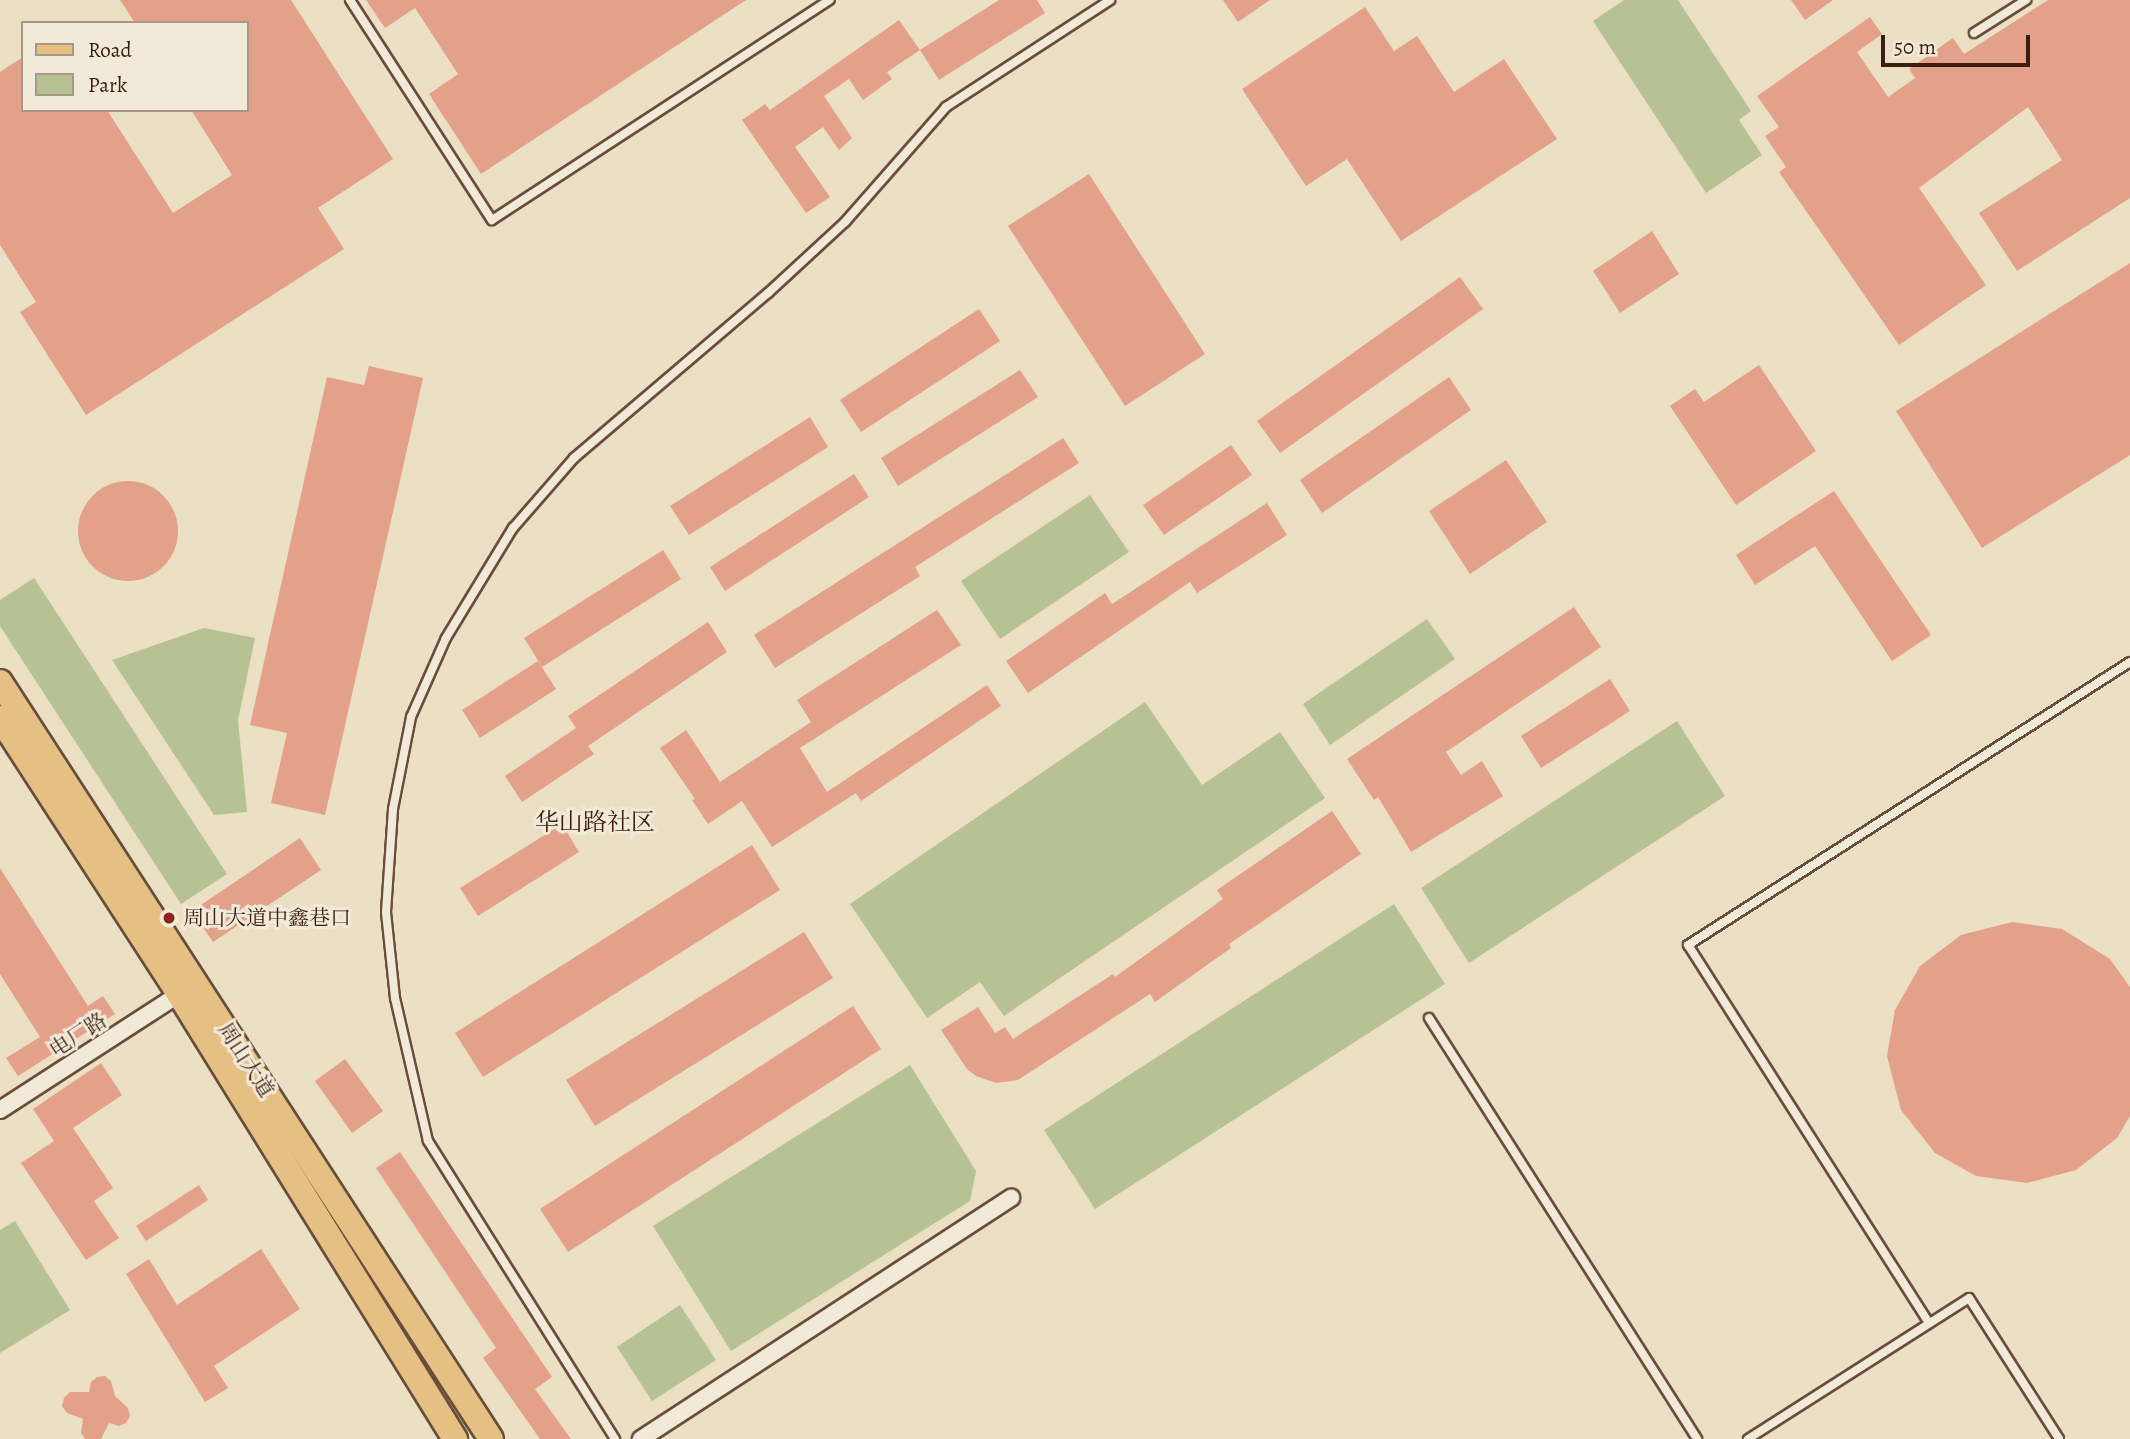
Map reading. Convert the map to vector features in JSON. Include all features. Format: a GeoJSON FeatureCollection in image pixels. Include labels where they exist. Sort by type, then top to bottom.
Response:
{"type":"FeatureCollection","features":[{"type":"Feature","properties":{"kind":"main road","name":"周山大道"},"geometry":{"type":"LineString","coordinates":[[0,682],[491,1439]]}},
{"type":"Feature","properties":{"kind":"main road","name":"周山大道"},"geometry":{"type":"LineString","coordinates":[[0,719],[179,994],[455,1439]]}},
{"type":"Feature","properties":{"kind":"street","name":"电厂路"},"geometry":{"type":"LineString","coordinates":[[0,1110],[179,994]]}},
{"type":"Feature","properties":{"kind":"street"},"geometry":{"type":"LineString","coordinates":[[641,1439],[1011,1198]]}},
{"type":"Feature","properties":{"kind":"lane"},"geometry":{"type":"LineString","coordinates":[[350,0],[492,220],[830,0]]}},
{"type":"Feature","properties":{"kind":"lane"},"geometry":{"type":"LineString","coordinates":[[615,1439],[428,1141],[395,998],[386,912],[393,809],[411,717],[446,638],[513,528],[574,458],[768,293],[845,222],[946,107],[1110,0]]}},
{"type":"Feature","properties":{"kind":"lane"},"geometry":{"type":"LineString","coordinates":[[1974,33],[2026,0]]}},
{"type":"Feature","properties":{"kind":"lane"},"geometry":{"type":"LineString","coordinates":[[1929,1323],[1688,945],[2130,662]]}},
{"type":"Feature","properties":{"kind":"lane"},"geometry":{"type":"LineString","coordinates":[[1429,1018],[1697,1439]]}},
{"type":"Feature","properties":{"kind":"lane"},"geometry":{"type":"LineString","coordinates":[[1748,1439],[1969,1298],[2059,1439]]}},
{"type":"Feature","properties":{"kind":"green space"},"geometry":{"type":"Polygon","coordinates":[[[1624,0],[1678,0],[1751,111],[1739,120],[1762,155],[1706,193],[1593,21],[1624,0]]]}},
{"type":"Feature","properties":{"kind":"green space"},"geometry":{"type":"Polygon","coordinates":[[[1090,495],[1129,552],[1000,639],[961,581],[1090,495]]]}},
{"type":"Feature","properties":{"kind":"green space"},"geometry":{"type":"Polygon","coordinates":[[[34,578],[227,874],[181,904],[0,626],[0,600],[34,578]]]}},
{"type":"Feature","properties":{"kind":"green space"},"geometry":{"type":"Polygon","coordinates":[[[1427,619],[1455,659],[1330,745],[1303,704],[1427,619]]]}},
{"type":"Feature","properties":{"kind":"green space"},"geometry":{"type":"Polygon","coordinates":[[[204,628],[255,638],[238,720],[247,812],[214,815],[112,660],[204,628]]]}},
{"type":"Feature","properties":{"kind":"green space"},"geometry":{"type":"Polygon","coordinates":[[[1145,702],[1202,785],[1280,732],[1325,798],[1004,1016],[980,982],[927,1018],[850,904],[1145,702]]]}},
{"type":"Feature","properties":{"kind":"green space"},"geometry":{"type":"Polygon","coordinates":[[[1677,721],[1725,796],[1469,963],[1421,888],[1677,721]]]}},
{"type":"Feature","properties":{"kind":"green space"},"geometry":{"type":"Polygon","coordinates":[[[1394,904],[1445,984],[1095,1209],[1044,1130],[1394,904]]]}},
{"type":"Feature","properties":{"kind":"green space"},"geometry":{"type":"Polygon","coordinates":[[[910,1065],[976,1171],[970,1201],[731,1351],[653,1226],[910,1065]]]}},
{"type":"Feature","properties":{"kind":"green space"},"geometry":{"type":"Polygon","coordinates":[[[15,1221],[70,1310],[0,1353],[0,1230],[15,1221]]]}},
{"type":"Feature","properties":{"kind":"green space"},"geometry":{"type":"Polygon","coordinates":[[[680,1305],[716,1360],[652,1401],[617,1347],[680,1305]]]}},
{"type":"Feature","properties":{"kind":"building"},"geometry":{"type":"Polygon","coordinates":[[[120,0],[291,0],[393,159],[318,208],[344,249],[86,415],[20,312],[36,302],[0,245],[0,72],[21,58],[21,112],[108,112],[173,213],[232,175],[192,112],[248,112],[248,21],[134,21],[120,0]]]}},
{"type":"Feature","properties":{"kind":"building"},"geometry":{"type":"Polygon","coordinates":[[[366,0],[746,0],[481,174],[429,94],[458,74],[415,8],[385,28],[366,0]]]}},
{"type":"Feature","properties":{"kind":"building"},"geometry":{"type":"Polygon","coordinates":[[[999,0],[1037,0],[1045,13],[939,80],[920,50],[999,0]]]}},
{"type":"Feature","properties":{"kind":"building"},"geometry":{"type":"Polygon","coordinates":[[[1223,0],[1270,0],[1238,22],[1223,0]]]}},
{"type":"Feature","properties":{"kind":"building"},"geometry":{"type":"Polygon","coordinates":[[[1791,0],[1833,0],[1805,20],[1791,0]]]}},
{"type":"Feature","properties":{"kind":"building"},"geometry":{"type":"Polygon","coordinates":[[[2048,0],[2130,0],[2130,198],[2017,271],[1979,213],[2062,160],[2028,107],[1919,188],[1986,285],[1899,345],[1779,172],[1786,167],[1765,136],[1779,127],[1757,96],[1870,17],[1882,34],[1857,52],[1888,97],[1915,78],[1909,69],[1953,38],[1964,54],[2048,0]]]}},
{"type":"Feature","properties":{"kind":"building"},"geometry":{"type":"Polygon","coordinates":[[[1365,7],[1394,51],[1417,36],[1454,92],[1504,59],[1557,139],[1401,241],[1347,159],[1306,186],[1242,89],[1365,7]]]}},
{"type":"Feature","properties":{"kind":"building"},"geometry":{"type":"Polygon","coordinates":[[[899,20],[920,50],[887,72],[892,79],[863,100],[849,79],[824,96],[852,138],[839,150],[823,127],[795,147],[830,197],[806,213],[742,120],[765,104],[770,110],[899,20]]]}},
{"type":"Feature","properties":{"kind":"building"},"geometry":{"type":"Polygon","coordinates":[[[1089,174],[1205,354],[1125,406],[1008,226],[1089,174]]]}},
{"type":"Feature","properties":{"kind":"building"},"geometry":{"type":"Polygon","coordinates":[[[1652,231],[1679,274],[1620,313],[1593,271],[1652,231]]]}},
{"type":"Feature","properties":{"kind":"building"},"geometry":{"type":"Polygon","coordinates":[[[2130,263],[2130,455],[1982,548],[1896,411],[2130,263]]]}},
{"type":"Feature","properties":{"kind":"building"},"geometry":{"type":"Polygon","coordinates":[[[1460,277],[1483,309],[1280,453],[1257,421],[1460,277]]]}},
{"type":"Feature","properties":{"kind":"building"},"geometry":{"type":"Polygon","coordinates":[[[979,309],[1000,341],[861,432],[840,400],[979,309]]]}},
{"type":"Feature","properties":{"kind":"building"},"geometry":{"type":"Polygon","coordinates":[[[1759,365],[1816,451],[1736,505],[1670,406],[1695,389],[1704,402],[1759,365]]]}},
{"type":"Feature","properties":{"kind":"building"},"geometry":{"type":"Polygon","coordinates":[[[369,366],[423,378],[325,815],[271,803],[287,733],[250,725],[327,377],[364,385],[369,366]]]}},
{"type":"Feature","properties":{"kind":"building"},"geometry":{"type":"Polygon","coordinates":[[[1020,370],[1038,397],[898,486],[881,458],[1020,370]]]}},
{"type":"Feature","properties":{"kind":"building"},"geometry":{"type":"Polygon","coordinates":[[[1449,377],[1471,410],[1322,513],[1300,480],[1449,377]]]}},
{"type":"Feature","properties":{"kind":"building"},"geometry":{"type":"Polygon","coordinates":[[[810,417],[828,447],[689,535],[670,506],[810,417]]]}},
{"type":"Feature","properties":{"kind":"building"},"geometry":{"type":"Polygon","coordinates":[[[1063,438],[1079,463],[915,567],[920,576],[775,668],[754,635],[1063,438]]]}},
{"type":"Feature","properties":{"kind":"building"},"geometry":{"type":"Polygon","coordinates":[[[1231,445],[1252,475],[1164,535],[1143,505],[1231,445]]]}},
{"type":"Feature","properties":{"kind":"building"},"geometry":{"type":"Polygon","coordinates":[[[1506,460],[1547,522],[1470,574],[1429,511],[1506,460]]]}},
{"type":"Feature","properties":{"kind":"building"},"geometry":{"type":"Polygon","coordinates":[[[854,474],[869,497],[725,591],[710,567],[854,474]]]}},
{"type":"Feature","properties":{"kind":"building"},"geometry":{"type":"Polygon","coordinates":[[[128,481],[147,485],[163,496],[174,512],[178,531],[174,550],[163,566],[147,577],[128,581],[109,577],[93,566],[82,550],[78,531],[82,512],[93,496],[109,485],[128,481]]]}},
{"type":"Feature","properties":{"kind":"building"},"geometry":{"type":"Polygon","coordinates":[[[1834,491],[1931,635],[1892,661],[1815,546],[1755,585],[1736,555],[1834,491]]]}},
{"type":"Feature","properties":{"kind":"building"},"geometry":{"type":"Polygon","coordinates":[[[1267,503],[1287,535],[1197,593],[1190,582],[1028,693],[1006,661],[1105,593],[1112,604],[1267,503]]]}},
{"type":"Feature","properties":{"kind":"building"},"geometry":{"type":"Polygon","coordinates":[[[663,550],[681,579],[542,667],[524,638],[663,550]]]}},
{"type":"Feature","properties":{"kind":"building"},"geometry":{"type":"Polygon","coordinates":[[[1574,607],[1601,647],[1446,752],[1461,775],[1482,761],[1503,796],[1411,852],[1378,797],[1374,800],[1347,759],[1574,607]]]}},
{"type":"Feature","properties":{"kind":"building"},"geometry":{"type":"Polygon","coordinates":[[[937,610],[961,645],[800,748],[827,792],[987,685],[1001,706],[861,801],[856,793],[772,847],[742,801],[708,824],[692,800],[695,799],[660,748],[686,730],[720,782],[811,722],[797,700],[937,610]]]}},
{"type":"Feature","properties":{"kind":"building"},"geometry":{"type":"Polygon","coordinates":[[[708,622],[727,652],[588,746],[594,754],[522,802],[505,776],[576,728],[568,716],[708,622]]]}},
{"type":"Feature","properties":{"kind":"building"},"geometry":{"type":"Polygon","coordinates":[[[538,661],[556,689],[480,738],[462,710],[538,661]]]}},
{"type":"Feature","properties":{"kind":"building"},"geometry":{"type":"Polygon","coordinates":[[[1610,679],[1630,711],[1541,768],[1521,736],[1610,679]]]}},
{"type":"Feature","properties":{"kind":"building"},"geometry":{"type":"Polygon","coordinates":[[[1332,811],[1361,854],[1229,944],[1231,948],[1155,1002],[1150,994],[1018,1080],[996,1083],[976,1076],[967,1069],[941,1030],[978,1007],[995,1033],[1005,1027],[1013,1039],[1113,974],[1115,977],[1223,899],[1217,890],[1332,811]]]}},
{"type":"Feature","properties":{"kind":"building"},"geometry":{"type":"Polygon","coordinates":[[[562,824],[579,852],[478,916],[460,888],[562,824]]]}},
{"type":"Feature","properties":{"kind":"building"},"geometry":{"type":"Polygon","coordinates":[[[300,838],[321,870],[213,942],[192,911],[300,838]]]}},
{"type":"Feature","properties":{"kind":"building"},"geometry":{"type":"Polygon","coordinates":[[[752,845],[780,890],[483,1077],[455,1033],[752,845]]]}},
{"type":"Feature","properties":{"kind":"building"},"geometry":{"type":"Polygon","coordinates":[[[0,868],[88,1006],[103,996],[115,1014],[18,1076],[6,1058],[40,1037],[0,974],[0,868]]]}},
{"type":"Feature","properties":{"kind":"building"},"geometry":{"type":"Polygon","coordinates":[[[2012,922],[2062,929],[2110,959],[2130,987],[2130,1116],[2117,1138],[2076,1170],[2027,1183],[1976,1176],[1935,1153],[1901,1110],[1887,1056],[1895,1010],[1920,966],[1961,935],[2012,922]]]}},
{"type":"Feature","properties":{"kind":"building"},"geometry":{"type":"Polygon","coordinates":[[[804,932],[833,978],[595,1126],[566,1080],[804,932]]]}},
{"type":"Feature","properties":{"kind":"building"},"geometry":{"type":"Polygon","coordinates":[[[853,1006],[881,1049],[568,1252],[540,1209],[853,1006]]]}},
{"type":"Feature","properties":{"kind":"building"},"geometry":{"type":"Polygon","coordinates":[[[345,1059],[383,1111],[352,1133],[315,1081],[345,1059]]]}},
{"type":"Feature","properties":{"kind":"building"},"geometry":{"type":"Polygon","coordinates":[[[101,1063],[122,1095],[73,1128],[113,1188],[94,1201],[119,1238],[86,1260],[21,1163],[54,1141],[33,1109],[101,1063]]]}},
{"type":"Feature","properties":{"kind":"building"},"geometry":{"type":"Polygon","coordinates":[[[400,1152],[552,1377],[535,1389],[571,1439],[540,1439],[483,1358],[496,1348],[376,1168],[400,1152]]]}},
{"type":"Feature","properties":{"kind":"building"},"geometry":{"type":"Polygon","coordinates":[[[199,1185],[208,1200],[146,1241],[136,1226],[199,1185]]]}},
{"type":"Feature","properties":{"kind":"building"},"geometry":{"type":"Polygon","coordinates":[[[261,1249],[300,1309],[214,1366],[228,1388],[205,1402],[126,1274],[149,1259],[177,1305],[261,1249]]]}},
{"type":"Feature","properties":{"kind":"building"},"geometry":{"type":"Polygon","coordinates":[[[105,1376],[111,1381],[115,1396],[128,1408],[130,1416],[126,1423],[119,1426],[109,1423],[101,1439],[85,1439],[81,1433],[83,1419],[67,1413],[62,1406],[64,1398],[70,1392],[89,1392],[91,1382],[97,1377],[105,1376]]]}},
{"type":"Feature","properties":{"kind":"place","name":"周山大道中鑫巷口"},"geometry":{"type":"Point","coordinates":[169,918]}},
{"type":"Feature","properties":{"kind":"district","name":"华山路社区"},"geometry":{"type":"Point","coordinates":[595,823]}}]}
